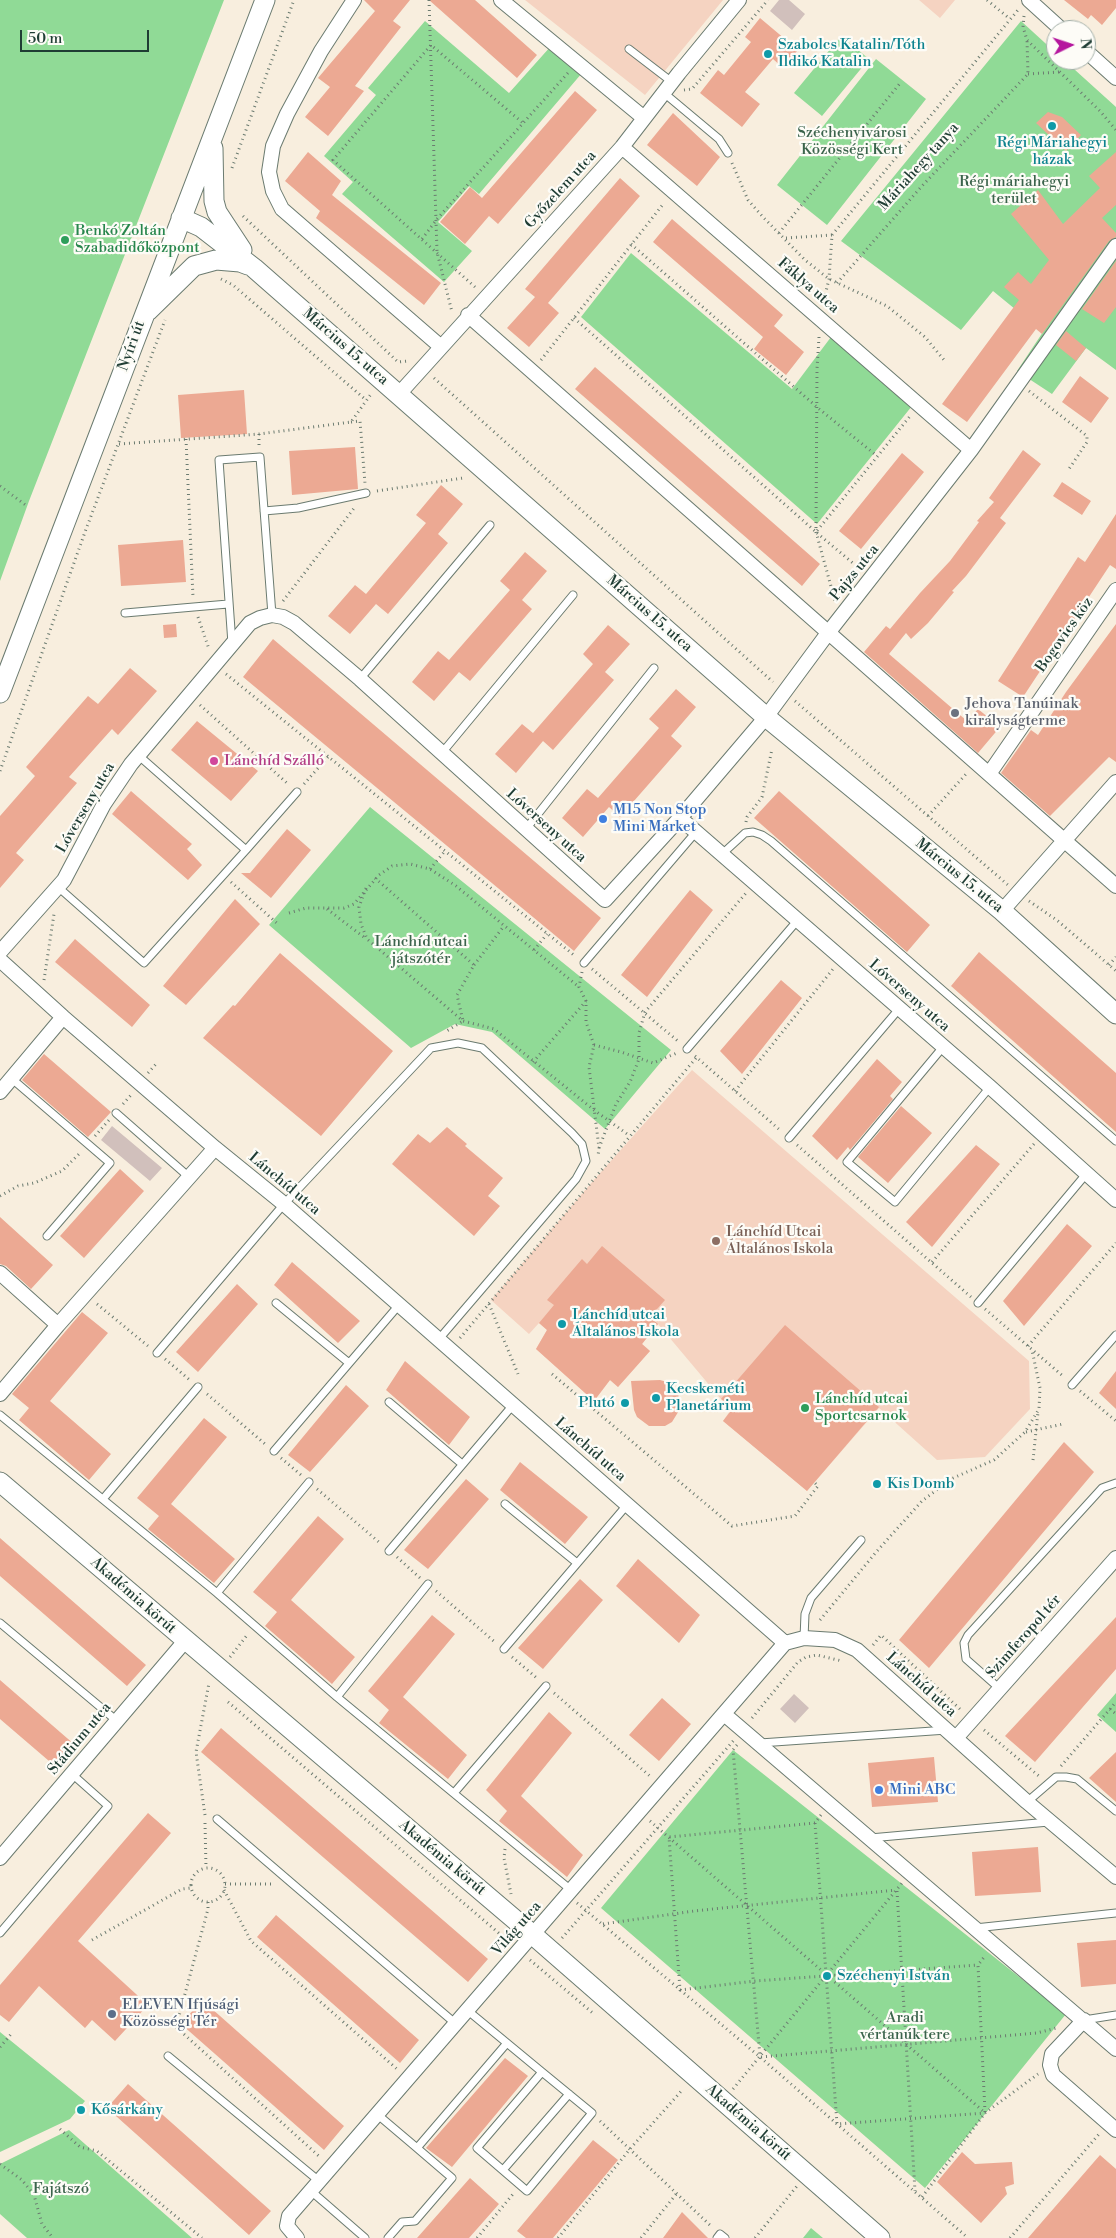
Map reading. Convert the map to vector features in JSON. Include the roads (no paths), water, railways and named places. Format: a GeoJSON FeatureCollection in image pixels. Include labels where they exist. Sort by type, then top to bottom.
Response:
{"type":"FeatureCollection","features":[{"type":"Feature","properties":{"kind":"street","name":"Nyíri út"},"geometry":{"type":"LineString","coordinates":[[0,693],[264,0]]}},
{"type":"Feature","properties":{"kind":"street"},"geometry":{"type":"LineString","coordinates":[[354,0],[321,50],[287,114],[273,146],[269,172],[273,191],[282,209],[440,346]]}},
{"type":"Feature","properties":{"kind":"street"},"geometry":{"type":"LineString","coordinates":[[501,0],[644,118]]}},
{"type":"Feature","properties":{"kind":"street","name":"Győzelem utca"},"geometry":{"type":"LineString","coordinates":[[399,394],[440,346],[622,147],[739,0]]}},
{"type":"Feature","properties":{"kind":"street"},"geometry":{"type":"LineString","coordinates":[[1027,3],[1049,20]]}},
{"type":"Feature","properties":{"kind":"street"},"geometry":{"type":"LineString","coordinates":[[1096,58],[1113,69]]}},
{"type":"Feature","properties":{"kind":"street"},"geometry":{"type":"LineString","coordinates":[[213,134],[212,191],[217,212],[254,268]]}},
{"type":"Feature","properties":{"kind":"street","name":"Fáklya utca"},"geometry":{"type":"LineString","coordinates":[[622,147],[971,450]]}},
{"type":"Feature","properties":{"kind":"street","name":"Március 15. utca"},"geometry":{"type":"LineString","coordinates":[[181,218],[201,227],[254,268],[766,717],[1002,911],[1116,1014]]}},
{"type":"Feature","properties":{"kind":"street"},"geometry":{"type":"LineString","coordinates":[[971,450],[1116,246]]}},
{"type":"Feature","properties":{"kind":"street"},"geometry":{"type":"LineString","coordinates":[[144,316],[194,266],[216,260],[228,260],[240,262],[254,268]]}},
{"type":"Feature","properties":{"kind":"street"},"geometry":{"type":"LineString","coordinates":[[468,316],[1116,886]]}},
{"type":"Feature","properties":{"kind":"street","name":"Pajzs utca"},"geometry":{"type":"LineString","coordinates":[[680,818],[766,717],[839,618],[872,579],[971,450]]}},
{"type":"Feature","properties":{"kind":"street","name":"Bogovics köz"},"geometry":{"type":"LineString","coordinates":[[989,774],[1116,590]]}},
{"type":"Feature","properties":{"kind":"street","name":"Lóverseny utca"},"geometry":{"type":"LineString","coordinates":[[0,952],[64,880],[104,804],[138,755],[250,624],[260,618],[272,615],[294,623],[360,679],[605,900],[680,818],[990,1087],[1116,1200]]}},
{"type":"Feature","properties":{"kind":"street"},"geometry":{"type":"LineString","coordinates":[[1002,911],[1116,782]]}},
{"type":"Feature","properties":{"kind":"street","name":"Lánchíd utca"},"geometry":{"type":"LineString","coordinates":[[0,960],[215,1148],[284,1204],[785,1643],[804,1638],[835,1640],[857,1650],[951,1734]]}},
{"type":"Feature","properties":{"kind":"street"},"geometry":{"type":"LineString","coordinates":[[0,1092],[63,1017]]}},
{"type":"Feature","properties":{"kind":"street"},"geometry":{"type":"LineString","coordinates":[[0,1394],[84,1294],[215,1148]]}},
{"type":"Feature","properties":{"kind":"street"},"geometry":{"type":"LineString","coordinates":[[1,1275],[58,1325]]}},
{"type":"Feature","properties":{"kind":"street","name":"Akadémia körút"},"geometry":{"type":"LineString","coordinates":[[0,1482],[533,1934],[880,2238]]}},
{"type":"Feature","properties":{"kind":"street","name":"Szimferopol tér"},"geometry":{"type":"LineString","coordinates":[[951,1734],[972,1720],[1116,1558]]}},
{"type":"Feature","properties":{"kind":"street","name":"Stádium utca"},"geometry":{"type":"LineString","coordinates":[[0,1858],[186,1641]]}},
{"type":"Feature","properties":{"kind":"street","name":"Világ utca"},"geometry":{"type":"LineString","coordinates":[[297,2238],[287,2226],[288,2220],[315,2186],[785,1643]]}},
{"type":"Feature","properties":{"kind":"street"},"geometry":{"type":"LineString","coordinates":[[724,1714],[1116,2049]]}},
{"type":"Feature","properties":{"kind":"street"},"geometry":{"type":"LineString","coordinates":[[951,1734],[1027,1802],[1116,1876]]}},
{"type":"Feature","properties":{"kind":"street"},"geometry":{"type":"LineString","coordinates":[[1084,2020],[1052,2054],[1050,2065],[1053,2075],[1112,2127]]}},
{"type":"Feature","properties":{"kind":"lane"},"geometry":{"type":"LineString","coordinates":[[629,49],[719,139],[728,153]]}},
{"type":"Feature","properties":{"kind":"lane"},"geometry":{"type":"LineString","coordinates":[[233,645],[228,604],[218,460],[260,457],[272,615]]}},
{"type":"Feature","properties":{"kind":"lane"},"geometry":{"type":"LineString","coordinates":[[264,511],[298,508],[366,493]]}},
{"type":"Feature","properties":{"kind":"lane"},"geometry":{"type":"LineString","coordinates":[[360,679],[490,525]]}},
{"type":"Feature","properties":{"kind":"lane"},"geometry":{"type":"LineString","coordinates":[[441,754],[573,595]]}},
{"type":"Feature","properties":{"kind":"lane"},"geometry":{"type":"LineString","coordinates":[[125,613],[228,604]]}},
{"type":"Feature","properties":{"kind":"lane"},"geometry":{"type":"LineString","coordinates":[[526,830],[654,668]]}},
{"type":"Feature","properties":{"kind":"lane"},"geometry":{"type":"LineString","coordinates":[[138,755],[246,850]]}},
{"type":"Feature","properties":{"kind":"lane"},"geometry":{"type":"LineString","coordinates":[[58,887],[144,963],[297,792]]}},
{"type":"Feature","properties":{"kind":"lane"},"geometry":{"type":"LineString","coordinates":[[584,963],[696,832]]}},
{"type":"Feature","properties":{"kind":"lane"},"geometry":{"type":"LineString","coordinates":[[721,855],[745,833],[753,832],[771,841],[1116,1141]]}},
{"type":"Feature","properties":{"kind":"lane"},"geometry":{"type":"LineString","coordinates":[[687,1049],[797,921]]}},
{"type":"Feature","properties":{"kind":"lane"},"geometry":{"type":"LineString","coordinates":[[789,1138],[899,1010]]}},
{"type":"Feature","properties":{"kind":"lane"},"geometry":{"type":"LineString","coordinates":[[157,1353],[284,1204],[432,1048],[458,1043],[482,1048],[572,1132],[582,1144],[586,1161],[576,1179],[439,1339]]}},
{"type":"Feature","properties":{"kind":"lane"},"geometry":{"type":"LineString","coordinates":[[943,1047],[847,1162],[894,1202],[990,1087]]}},
{"type":"Feature","properties":{"kind":"lane"},"geometry":{"type":"LineString","coordinates":[[11,1078],[110,1163],[48,1236]]}},
{"type":"Feature","properties":{"kind":"lane"},"geometry":{"type":"LineString","coordinates":[[116,1113],[189,1177]]}},
{"type":"Feature","properties":{"kind":"lane"},"geometry":{"type":"LineString","coordinates":[[978,1303],[1088,1173]]}},
{"type":"Feature","properties":{"kind":"lane"},"geometry":{"type":"LineString","coordinates":[[276,1303],[349,1363]]}},
{"type":"Feature","properties":{"kind":"lane"},"geometry":{"type":"LineString","coordinates":[[274,1451],[399,1305]]}},
{"type":"Feature","properties":{"kind":"lane"},"geometry":{"type":"LineString","coordinates":[[1072,1385],[1116,1335]]}},
{"type":"Feature","properties":{"kind":"lane"},"geometry":{"type":"LineString","coordinates":[[102,1499],[198,1387]]}},
{"type":"Feature","properties":{"kind":"lane"},"geometry":{"type":"LineString","coordinates":[[390,1402],[462,1464]]}},
{"type":"Feature","properties":{"kind":"lane"},"geometry":{"type":"LineString","coordinates":[[389,1551],[513,1405]]}},
{"type":"Feature","properties":{"kind":"lane"},"geometry":{"type":"LineString","coordinates":[[0,1415],[217,1593],[337,1696],[507,1837],[569,1893]]}},
{"type":"Feature","properties":{"kind":"lane"},"geometry":{"type":"LineString","coordinates":[[217,1593],[310,1482]]}},
{"type":"Feature","properties":{"kind":"lane"},"geometry":{"type":"LineString","coordinates":[[1000,1689],[966,1659],[964,1643],[968,1635],[1102,1488],[1116,1483]]}},
{"type":"Feature","properties":{"kind":"lane"},"geometry":{"type":"LineString","coordinates":[[505,1504],[577,1563]]}},
{"type":"Feature","properties":{"kind":"lane"},"geometry":{"type":"LineString","coordinates":[[504,1649],[627,1505]]}},
{"type":"Feature","properties":{"kind":"lane"},"geometry":{"type":"LineString","coordinates":[[804,1638],[804,1614],[810,1598],[861,1540]]}},
{"type":"Feature","properties":{"kind":"lane"},"geometry":{"type":"LineString","coordinates":[[337,1696],[428,1584]]}},
{"type":"Feature","properties":{"kind":"lane"},"geometry":{"type":"LineString","coordinates":[[0,1623],[117,1721]]}},
{"type":"Feature","properties":{"kind":"lane"},"geometry":{"type":"LineString","coordinates":[[454,1794],[546,1686]]}},
{"type":"Feature","properties":{"kind":"lane"},"geometry":{"type":"LineString","coordinates":[[759,1744],[951,1734]]}},
{"type":"Feature","properties":{"kind":"lane"},"geometry":{"type":"LineString","coordinates":[[0,1932],[108,1806],[72,1774]]}},
{"type":"Feature","properties":{"kind":"lane"},"geometry":{"type":"LineString","coordinates":[[1027,1802],[1056,1777],[1077,1779],[1116,1811]]}},
{"type":"Feature","properties":{"kind":"lane"},"geometry":{"type":"LineString","coordinates":[[217,1819],[456,2024]]}},
{"type":"Feature","properties":{"kind":"lane"},"geometry":{"type":"LineString","coordinates":[[870,1838],[1051,1822]]}},
{"type":"Feature","properties":{"kind":"lane"},"geometry":{"type":"LineString","coordinates":[[973,1928],[1116,1913]]}},
{"type":"Feature","properties":{"kind":"lane"},"geometry":{"type":"LineString","coordinates":[[467,2010],[592,2113],[527,2190],[477,2148],[542,2072]]}},
{"type":"Feature","properties":{"kind":"lane"},"geometry":{"type":"LineString","coordinates":[[1084,2020],[1116,2015]]}},
{"type":"Feature","properties":{"kind":"lane"},"geometry":{"type":"LineString","coordinates":[[417,2148],[507,2043]]}},
{"type":"Feature","properties":{"kind":"lane"},"geometry":{"type":"LineString","coordinates":[[168,2056],[315,2186],[365,2238]]}},
{"type":"Feature","properties":{"kind":"lane"},"geometry":{"type":"LineString","coordinates":[[503,2170],[569,2094]]}},
{"type":"Feature","properties":{"kind":"lane"},"geometry":{"type":"LineString","coordinates":[[378,2115],[452,2178],[415,2220],[402,2222],[388,2238]]}},
{"type":"Feature","properties":{"kind":"place","name":"Szabolcs Katalin/Tóth Ildikó Katalin"},"geometry":{"type":"Point","coordinates":[768,54]}},
{"type":"Feature","properties":{"kind":"place","name":"Régi Máriahegyi házak"},"geometry":{"type":"Point","coordinates":[1052,126]}},
{"type":"Feature","properties":{"kind":"place","name":"Benkó Zoltán Szabadidőközpont"},"geometry":{"type":"Point","coordinates":[65,240]}},
{"type":"Feature","properties":{"kind":"place","name":"Jehova Tanúinak királyságterme"},"geometry":{"type":"Point","coordinates":[955,713]}},
{"type":"Feature","properties":{"kind":"place","name":"Lánchíd Szálló"},"geometry":{"type":"Point","coordinates":[214,761]}},
{"type":"Feature","properties":{"kind":"place","name":"M15 Non Stop Mini Market"},"geometry":{"type":"Point","coordinates":[603,819]}},
{"type":"Feature","properties":{"kind":"place","name":"Lánchíd Utcai Általános Iskola"},"geometry":{"type":"Point","coordinates":[716,1241]}},
{"type":"Feature","properties":{"kind":"place","name":"Lánchíd utcai Általános Iskola"},"geometry":{"type":"Point","coordinates":[562,1324]}},
{"type":"Feature","properties":{"kind":"place","name":"Kecskeméti Planetárium"},"geometry":{"type":"Point","coordinates":[656,1398]}},
{"type":"Feature","properties":{"kind":"place","name":"Plutó"},"geometry":{"type":"Point","coordinates":[625,1403]}},
{"type":"Feature","properties":{"kind":"place","name":"Lánchíd utcai Sportcsarnok"},"geometry":{"type":"Point","coordinates":[805,1408]}},
{"type":"Feature","properties":{"kind":"place","name":"Kis Domb"},"geometry":{"type":"Point","coordinates":[877,1484]}},
{"type":"Feature","properties":{"kind":"place","name":"Mini ABC"},"geometry":{"type":"Point","coordinates":[879,1790]}},
{"type":"Feature","properties":{"kind":"place","name":"Széchenyi István"},"geometry":{"type":"Point","coordinates":[827,1976]}},
{"type":"Feature","properties":{"kind":"place","name":"ELEVEN Ifjúsági Közösségi Tér"},"geometry":{"type":"Point","coordinates":[112,2014]}},
{"type":"Feature","properties":{"kind":"place","name":"Kősárkány"},"geometry":{"type":"Point","coordinates":[81,2110]}},
{"type":"Feature","properties":{"kind":"park label","name":"Széchenyivárosi Közösségi Kert"},"geometry":{"type":"Point","coordinates":[852,142]}},
{"type":"Feature","properties":{"kind":"park label","name":"Régi máriahegyi terület"},"geometry":{"type":"Point","coordinates":[1014,190]}},
{"type":"Feature","properties":{"kind":"park label","name":"Lánchíd utcai játszótér"},"geometry":{"type":"Point","coordinates":[421,950]}},
{"type":"Feature","properties":{"kind":"park label","name":"Aradi vértanúk tere"},"geometry":{"type":"Point","coordinates":[905,2026]}},
{"type":"Feature","properties":{"kind":"park label","name":"Fajátszó"},"geometry":{"type":"Point","coordinates":[61,2189]}}]}
